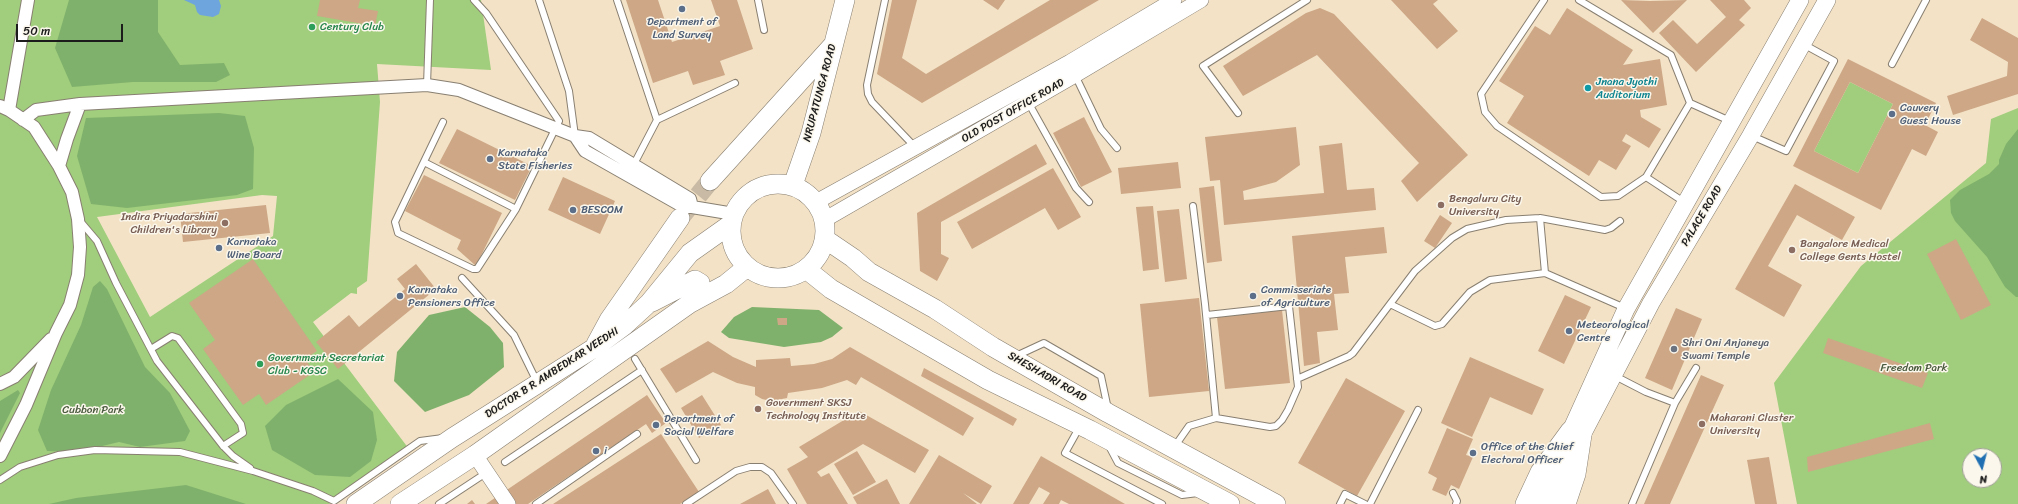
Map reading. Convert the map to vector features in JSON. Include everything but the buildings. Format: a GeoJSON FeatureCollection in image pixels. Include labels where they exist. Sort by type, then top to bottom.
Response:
{"type":"FeatureCollection","features":[{"type":"Feature","properties":{"kind":"main road","name":"NRUPATUNGA ROAD"},"geometry":{"type":"LineString","coordinates":[[793,185],[811,133],[845,0]]}},
{"type":"Feature","properties":{"kind":"main road","name":"PALACE ROAD"},"geometry":{"type":"LineString","coordinates":[[1576,433],[1626,309],[1800,0]]}},
{"type":"Feature","properties":{"kind":"main road","name":"PALACE ROAD"},"geometry":{"type":"LineString","coordinates":[[1576,433],[1614,375],[1651,303],[1751,135],[1827,0]]}},
{"type":"Feature","properties":{"kind":"main road"},"geometry":{"type":"LineString","coordinates":[[710,181],[834,43]]}},
{"type":"Feature","properties":{"kind":"main road"},"geometry":{"type":"LineString","coordinates":[[778,183],[793,185],[806,192],[816,202],[824,220],[826,230],[825,239],[817,259],[806,269],[793,276],[778,278],[762,275],[748,267],[737,255],[731,239],[733,219],[737,207],[747,194],[762,186],[778,183]]}},
{"type":"Feature","properties":{"kind":"main road"},"geometry":{"type":"LineString","coordinates":[[594,348],[609,320],[686,213]]}},
{"type":"Feature","properties":{"kind":"main road","name":"DOCTOR B R AMBEDKAR VEEDHI"},"geometry":{"type":"LineString","coordinates":[[351,498],[452,438],[594,348],[624,325],[648,303],[690,253],[733,219]]}},
{"type":"Feature","properties":{"kind":"main road","name":"SHESHADRI ROAD"},"geometry":{"type":"LineString","coordinates":[[825,239],[853,258],[869,272],[935,309],[993,347],[1013,357],[1108,413],[1276,504]]}},
{"type":"Feature","properties":{"kind":"main road","name":"DOCTOR B R AMBEDKAR VEEDHI"},"geometry":{"type":"LineString","coordinates":[[400,504],[475,455],[689,304],[726,284],[748,267]]}},
{"type":"Feature","properties":{"kind":"main road"},"geometry":{"type":"LineString","coordinates":[[806,269],[830,289],[988,380],[1105,437],[1208,495],[1230,504]]}},
{"type":"Feature","properties":{"kind":"main road"},"geometry":{"type":"LineString","coordinates":[[648,303],[677,291],[695,280],[700,283],[698,293],[689,304]]}},
{"type":"Feature","properties":{"kind":"main road"},"geometry":{"type":"LineString","coordinates":[[1525,504],[1540,472],[1576,433]]}},
{"type":"Feature","properties":{"kind":"main road"},"geometry":{"type":"LineString","coordinates":[[1540,504],[1576,433]]}},
{"type":"Feature","properties":{"kind":"main road"},"geometry":{"type":"LineString","coordinates":[[1554,504],[1576,433]]}},
{"type":"Feature","properties":{"kind":"main road"},"geometry":{"type":"LineString","coordinates":[[1566,504],[1576,474],[1576,433]]}},
{"type":"Feature","properties":{"kind":"street"},"geometry":{"type":"LineString","coordinates":[[0,456],[26,405],[70,305],[78,275],[80,247],[78,219],[72,192],[59,166],[34,127],[4,108],[28,0]]}},
{"type":"Feature","properties":{"kind":"street","name":"OLD POST OFFICE ROAD"},"geometry":{"type":"LineString","coordinates":[[816,202],[1070,62],[1174,0]]}},
{"type":"Feature","properties":{"kind":"street","name":"OLD POST OFFICE ROAD"},"geometry":{"type":"LineString","coordinates":[[824,220],[1075,75],[1201,0]]}},
{"type":"Feature","properties":{"kind":"street"},"geometry":{"type":"LineString","coordinates":[[23,120],[36,110],[80,104],[427,85],[459,90],[556,129],[575,136],[589,138],[690,199],[686,213]]}},
{"type":"Feature","properties":{"kind":"street"},"geometry":{"type":"LineString","coordinates":[[59,166],[80,104]]}},
{"type":"Feature","properties":{"kind":"street"},"geometry":{"type":"LineString","coordinates":[[575,136],[585,151],[684,207],[686,213]]}},
{"type":"Feature","properties":{"kind":"street"},"geometry":{"type":"LineString","coordinates":[[686,213],[733,219]]}},
{"type":"Feature","properties":{"kind":"street"},"geometry":{"type":"LineString","coordinates":[[0,384],[14,377],[56,334]]}},
{"type":"Feature","properties":{"kind":"street"},"geometry":{"type":"LineString","coordinates":[[475,455],[508,504]]}},
{"type":"Feature","properties":{"kind":"lane"},"geometry":{"type":"LineString","coordinates":[[427,85],[430,0]]}},
{"type":"Feature","properties":{"kind":"lane"},"geometry":{"type":"LineString","coordinates":[[443,122],[395,222],[398,233],[473,269],[477,269],[516,209],[559,121],[486,13],[474,0]]}},
{"type":"Feature","properties":{"kind":"lane"},"geometry":{"type":"LineString","coordinates":[[539,0],[569,91],[575,136]]}},
{"type":"Feature","properties":{"kind":"lane"},"geometry":{"type":"LineString","coordinates":[[617,0],[657,120]]}},
{"type":"Feature","properties":{"kind":"lane"},"geometry":{"type":"LineString","coordinates":[[758,0],[764,30]]}},
{"type":"Feature","properties":{"kind":"lane"},"geometry":{"type":"LineString","coordinates":[[885,0],[867,85],[868,94],[872,102],[916,148]]}},
{"type":"Feature","properties":{"kind":"lane"},"geometry":{"type":"LineString","coordinates":[[1238,114],[1203,66],[1307,0]]}},
{"type":"Feature","properties":{"kind":"lane"},"geometry":{"type":"LineString","coordinates":[[1544,0],[1481,94],[1485,112],[1497,126],[1601,197],[1618,196],[1646,177],[1690,103]]}},
{"type":"Feature","properties":{"kind":"lane"},"geometry":{"type":"LineString","coordinates":[[1579,0],[1671,55],[1690,103],[1732,121]]}},
{"type":"Feature","properties":{"kind":"lane"},"geometry":{"type":"LineString","coordinates":[[1892,64],[1926,0]]}},
{"type":"Feature","properties":{"kind":"lane"},"geometry":{"type":"LineString","coordinates":[[1751,135],[1786,151],[1834,61],[1802,44]]}},
{"type":"Feature","properties":{"kind":"lane"},"geometry":{"type":"LineString","coordinates":[[1075,75],[1100,129],[1117,148]]}},
{"type":"Feature","properties":{"kind":"lane"},"geometry":{"type":"LineString","coordinates":[[634,164],[657,120],[735,82]]}},
{"type":"Feature","properties":{"kind":"lane"},"geometry":{"type":"LineString","coordinates":[[1028,102],[1076,188],[1089,202]]}},
{"type":"Feature","properties":{"kind":"lane"},"geometry":{"type":"LineString","coordinates":[[424,162],[516,209]]}},
{"type":"Feature","properties":{"kind":"lane"},"geometry":{"type":"LineString","coordinates":[[1646,177],[1685,203]]}},
{"type":"Feature","properties":{"kind":"lane"},"geometry":{"type":"LineString","coordinates":[[1193,206],[1216,418]]}},
{"type":"Feature","properties":{"kind":"lane"},"geometry":{"type":"LineString","coordinates":[[1540,218],[1545,273]]}},
{"type":"Feature","properties":{"kind":"lane"},"geometry":{"type":"LineString","coordinates":[[1297,379],[1349,356],[1415,271],[1452,238],[1467,229],[1506,220],[1540,218],[1604,230],[1611,228],[1620,221]]}},
{"type":"Feature","properties":{"kind":"lane"},"geometry":{"type":"LineString","coordinates":[[78,219],[97,241],[116,283],[157,361],[223,446],[233,456],[253,470]]}},
{"type":"Feature","properties":{"kind":"lane"},"geometry":{"type":"LineString","coordinates":[[1390,304],[1435,326],[1442,324],[1470,292],[1490,280],[1545,273],[1626,309]]}},
{"type":"Feature","properties":{"kind":"lane"},"geometry":{"type":"LineString","coordinates":[[462,278],[514,335],[538,384]]}},
{"type":"Feature","properties":{"kind":"lane"},"geometry":{"type":"LineString","coordinates":[[1174,448],[1189,426],[1216,418],[1270,427],[1276,426],[1288,410],[1298,387],[1289,306],[1206,315]]}},
{"type":"Feature","properties":{"kind":"lane"},"geometry":{"type":"LineString","coordinates":[[151,349],[172,336],[178,338],[241,424],[243,434],[223,446]]}},
{"type":"Feature","properties":{"kind":"lane"},"geometry":{"type":"LineString","coordinates":[[1013,357],[1044,343],[1101,376],[1108,413]]}},
{"type":"Feature","properties":{"kind":"lane"},"geometry":{"type":"LineString","coordinates":[[635,359],[696,460]]}},
{"type":"Feature","properties":{"kind":"lane"},"geometry":{"type":"LineString","coordinates":[[1632,504],[1675,402],[1696,368]]}},
{"type":"Feature","properties":{"kind":"lane"},"geometry":{"type":"LineString","coordinates":[[505,462],[642,370]]}},
{"type":"Feature","properties":{"kind":"lane"},"geometry":{"type":"LineString","coordinates":[[1614,375],[1646,392],[1675,402]]}},
{"type":"Feature","properties":{"kind":"lane"},"geometry":{"type":"LineString","coordinates":[[1370,504],[1418,410]]}},
{"type":"Feature","properties":{"kind":"lane"},"geometry":{"type":"LineString","coordinates":[[1081,425],[1065,453],[1162,504]]}},
{"type":"Feature","properties":{"kind":"lane"},"geometry":{"type":"LineString","coordinates":[[536,504],[637,434]]}},
{"type":"Feature","properties":{"kind":"lane"},"geometry":{"type":"LineString","coordinates":[[0,480],[20,467],[58,455],[96,450],[180,452],[253,470],[313,491],[334,501],[351,498]]}},
{"type":"Feature","properties":{"kind":"lane"},"geometry":{"type":"LineString","coordinates":[[686,504],[736,471],[750,467],[762,467],[771,473],[793,504]]}},
{"type":"Feature","properties":{"kind":"lane"},"geometry":{"type":"LineString","coordinates":[[439,504],[487,473]]}},
{"type":"Feature","properties":{"kind":"lane"},"geometry":{"type":"LineString","coordinates":[[1453,493],[1457,501],[1456,504]]}},
{"type":"Feature","properties":{"kind":"lane"},"geometry":{"type":"LineString","coordinates":[[1340,504],[1345,494],[1365,504]]}},
{"type":"Feature","properties":{"kind":"lane"},"geometry":{"type":"LineString","coordinates":[[340,504],[351,498]]}},
{"type":"Feature","properties":{"kind":"green space","name":"Cubbon Park"},"geometry":{"type":"Polygon","coordinates":[[[0,0],[481,0],[491,70],[377,64],[380,102],[367,281],[357,288],[357,294],[351,293],[313,322],[409,449],[329,504],[0,504],[0,0]],[[262,195],[97,217],[150,317],[273,236],[277,196],[262,195]]]}},
{"type":"Feature","properties":{"kind":"green space"},"geometry":{"type":"Polygon","coordinates":[[[69,0],[158,0],[158,32],[180,65],[224,63],[230,75],[216,82],[133,82],[72,87],[55,48],[69,0]]]}},
{"type":"Feature","properties":{"kind":"green space"},"geometry":{"type":"Polygon","coordinates":[[[1850,82],[1893,104],[1858,173],[1814,151],[1850,82]]]}},
{"type":"Feature","properties":{"kind":"green space","name":"Freedom Park"},"geometry":{"type":"Polygon","coordinates":[[[2018,108],[2018,504],[1797,504],[1774,383],[1861,266],[1986,163],[1991,119],[2018,108]]]}},
{"type":"Feature","properties":{"kind":"green space"},"geometry":{"type":"Polygon","coordinates":[[[219,113],[245,116],[254,148],[253,189],[237,195],[127,208],[91,204],[77,156],[86,118],[219,113]]]}},
{"type":"Feature","properties":{"kind":"green space"},"geometry":{"type":"Polygon","coordinates":[[[2018,129],[2018,297],[2016,297],[2005,287],[1987,257],[1955,221],[1951,213],[1950,200],[1960,190],[1989,174],[1999,164],[1999,160],[2006,144],[2018,129]]]}},
{"type":"Feature","properties":{"kind":"green space"},"geometry":{"type":"Polygon","coordinates":[[[100,281],[107,289],[145,367],[170,393],[190,431],[185,441],[140,447],[119,442],[77,452],[47,451],[38,430],[51,390],[81,325],[93,287],[100,281]]]}},
{"type":"Feature","properties":{"kind":"green space"},"geometry":{"type":"Polygon","coordinates":[[[465,307],[490,327],[503,343],[504,367],[469,395],[425,412],[394,381],[397,352],[429,315],[465,307]]]}},
{"type":"Feature","properties":{"kind":"green space"},"geometry":{"type":"Polygon","coordinates":[[[752,307],[819,310],[843,328],[832,337],[821,342],[784,347],[729,338],[721,332],[734,317],[752,307]]]}},
{"type":"Feature","properties":{"kind":"green space"},"geometry":{"type":"Polygon","coordinates":[[[338,379],[373,412],[377,440],[371,461],[350,477],[315,475],[272,450],[265,426],[286,405],[338,379]]]}},
{"type":"Feature","properties":{"kind":"green space"},"geometry":{"type":"Polygon","coordinates":[[[18,390],[20,393],[0,433],[0,401],[18,390]]]}},
{"type":"Feature","properties":{"kind":"green space"},"geometry":{"type":"Polygon","coordinates":[[[186,485],[246,504],[49,504],[76,498],[186,485]]]}},
{"type":"Feature","properties":{"kind":"water"},"geometry":{"type":"Polygon","coordinates":[[[184,0],[219,0],[221,6],[219,14],[213,17],[200,15],[197,12],[195,5],[184,0]]]}},
{"type":"Feature","properties":{"kind":"tunnel"},"geometry":{"type":"LineString","coordinates":[[680,218],[710,181]]}},
{"type":"Feature","properties":{"kind":"place","name":"Department of Land Survey"},"geometry":{"type":"Point","coordinates":[682,9]}},
{"type":"Feature","properties":{"kind":"place","name":"Century Club"},"geometry":{"type":"Point","coordinates":[312,27]}},
{"type":"Feature","properties":{"kind":"place","name":"Jnana Jyothi Auditorium"},"geometry":{"type":"Point","coordinates":[1588,88]}},
{"type":"Feature","properties":{"kind":"place","name":"Cauvery Guest House"},"geometry":{"type":"Point","coordinates":[1892,114]}},
{"type":"Feature","properties":{"kind":"place","name":"Karnataka State Fisheries"},"geometry":{"type":"Point","coordinates":[490,159]}},
{"type":"Feature","properties":{"kind":"place","name":"Bengaluru City University"},"geometry":{"type":"Point","coordinates":[1441,205]}},
{"type":"Feature","properties":{"kind":"place","name":"BESCOM"},"geometry":{"type":"Point","coordinates":[573,210]}},
{"type":"Feature","properties":{"kind":"place","name":"Indira Priyadarshini Children's Library"},"geometry":{"type":"Point","coordinates":[225,223]}},
{"type":"Feature","properties":{"kind":"place","name":"Karnataka Wine Board"},"geometry":{"type":"Point","coordinates":[219,248]}},
{"type":"Feature","properties":{"kind":"place","name":"Bangalore Medical College Gents Hostel"},"geometry":{"type":"Point","coordinates":[1792,250]}},
{"type":"Feature","properties":{"kind":"place","name":"Karnataka Pensioners Office"},"geometry":{"type":"Point","coordinates":[400,296]}},
{"type":"Feature","properties":{"kind":"place","name":"Commisseriate of Agriculture"},"geometry":{"type":"Point","coordinates":[1253,296]}},
{"type":"Feature","properties":{"kind":"place","name":"Meteorological Centre"},"geometry":{"type":"Point","coordinates":[1569,331]}},
{"type":"Feature","properties":{"kind":"place","name":"Shri Oni Anjaneya Swami Temple"},"geometry":{"type":"Point","coordinates":[1674,349]}},
{"type":"Feature","properties":{"kind":"place","name":"Government Secretariat Club - KGSC"},"geometry":{"type":"Point","coordinates":[260,364]}},
{"type":"Feature","properties":{"kind":"place","name":"Government SKSJ Technology Institute"},"geometry":{"type":"Point","coordinates":[758,409]}},
{"type":"Feature","properties":{"kind":"place","name":"Maharani Cluster University"},"geometry":{"type":"Point","coordinates":[1702,424]}},
{"type":"Feature","properties":{"kind":"place","name":"Department of Social Welfare"},"geometry":{"type":"Point","coordinates":[656,425]}},
{"type":"Feature","properties":{"kind":"place","name":"i"},"geometry":{"type":"Point","coordinates":[596,451]}},
{"type":"Feature","properties":{"kind":"place","name":"Office of the Chief Electoral Officer"},"geometry":{"type":"Point","coordinates":[1473,453]}}]}
